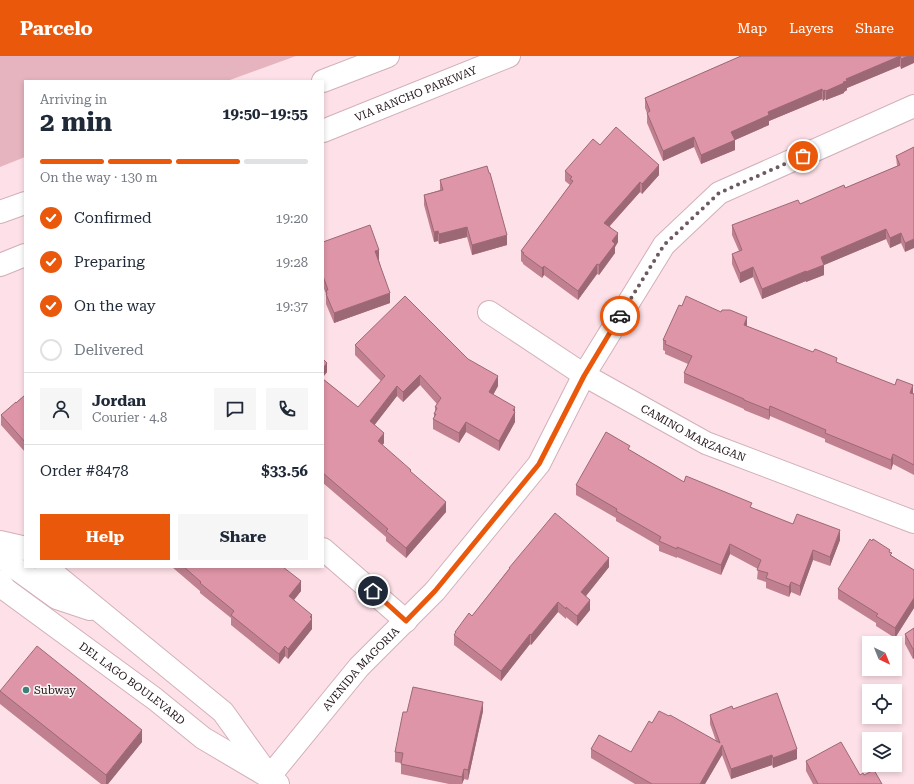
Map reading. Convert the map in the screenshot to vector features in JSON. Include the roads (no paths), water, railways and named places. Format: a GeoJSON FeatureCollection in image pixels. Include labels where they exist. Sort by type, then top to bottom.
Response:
{"type":"FeatureCollection","features":[{"type":"Feature","properties":{"kind":"street"},"geometry":{"type":"LineString","coordinates":[[324,81],[388,56]]}},
{"type":"Feature","properties":{"kind":"street","name":"VIA RANCHO PARKWAY"},"geometry":{"type":"LineString","coordinates":[[324,131],[509,56]]}},
{"type":"Feature","properties":{"kind":"street","name":"AVENIDA MAGORIA"},"geometry":{"type":"LineString","coordinates":[[273,780],[359,667],[435,591],[539,464],[584,376],[664,245],[719,193],[914,106]]}},
{"type":"Feature","properties":{"kind":"street"},"geometry":{"type":"LineString","coordinates":[[0,212],[24,203]]}},
{"type":"Feature","properties":{"kind":"street"},"geometry":{"type":"LineString","coordinates":[[0,265],[24,255]]}},
{"type":"Feature","properties":{"kind":"street","name":"CAMINO MARZAGAN"},"geometry":{"type":"LineString","coordinates":[[489,312],[584,376],[706,443],[914,522]]}},
{"type":"Feature","properties":{"kind":"street"},"geometry":{"type":"LineString","coordinates":[[0,542],[24,548]]}},
{"type":"Feature","properties":{"kind":"street"},"geometry":{"type":"LineString","coordinates":[[324,550],[406,621]]}},
{"type":"Feature","properties":{"kind":"street"},"geometry":{"type":"LineString","coordinates":[[0,557],[57,598],[101,612]]}},
{"type":"Feature","properties":{"kind":"street"},"geometry":{"type":"LineString","coordinates":[[47,568],[223,712],[273,780]]}},
{"type":"Feature","properties":{"kind":"street","name":"DEL LAGO BOULEVARD"},"geometry":{"type":"LineString","coordinates":[[0,582],[6,590],[155,699],[202,738],[273,780]]}},
{"type":"Feature","properties":{"kind":"place","name":"Subway"},"geometry":{"type":"Point","coordinates":[26,690]}}]}
